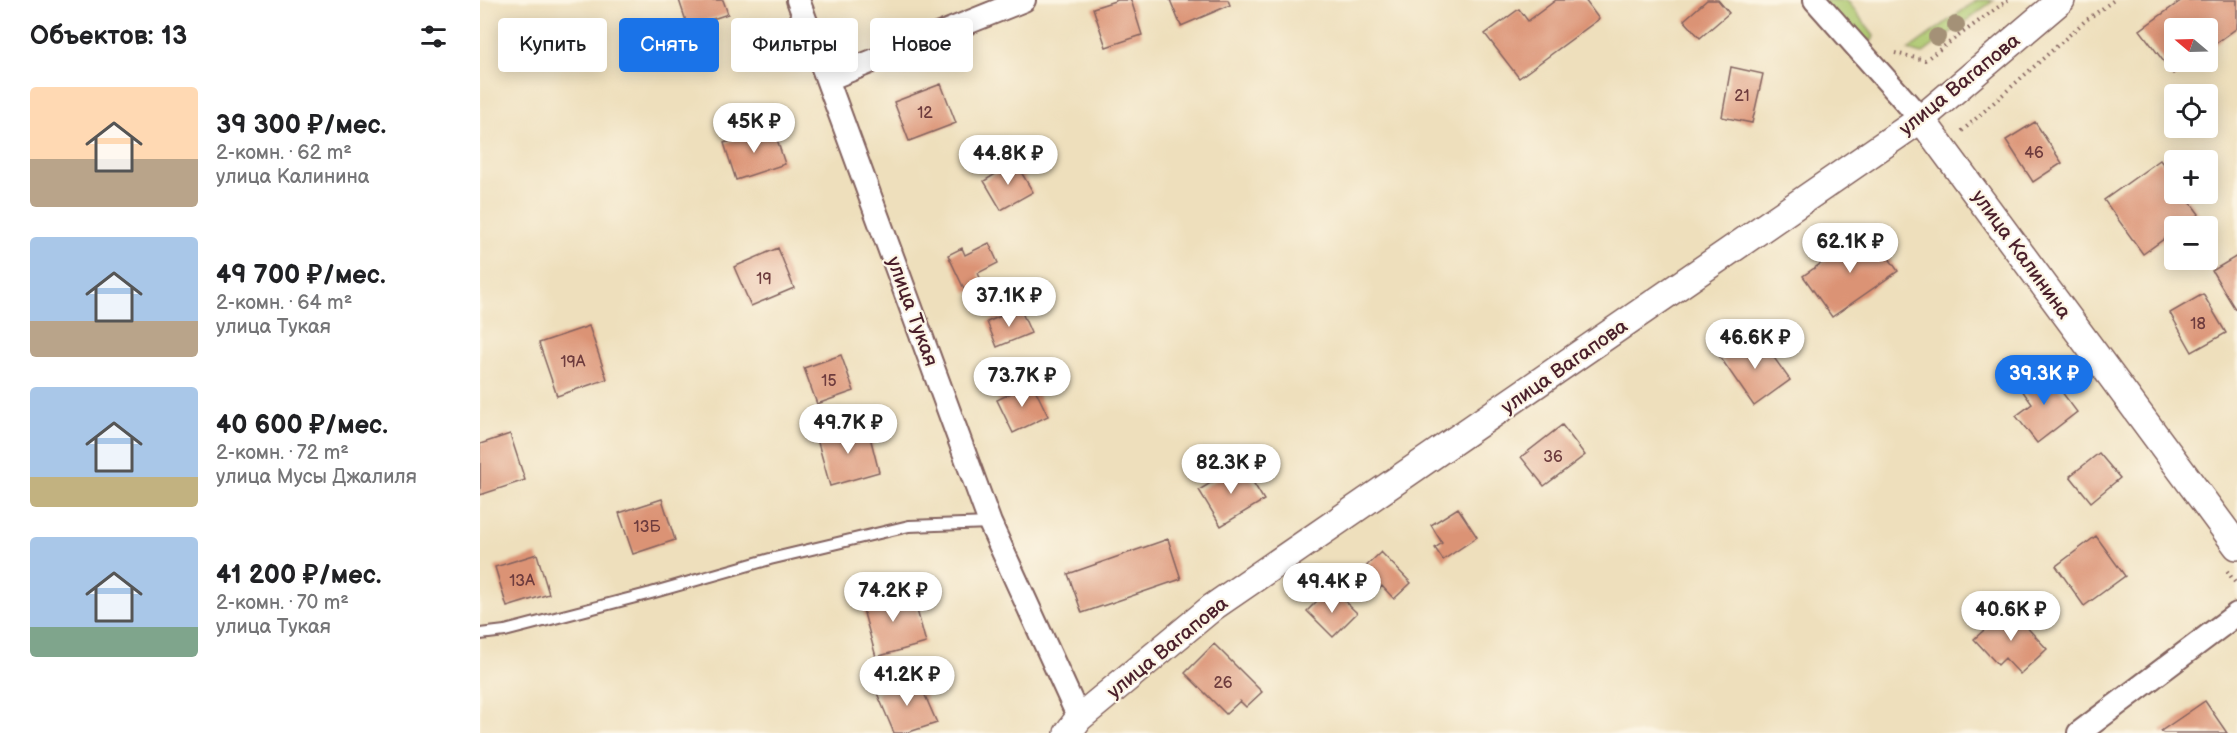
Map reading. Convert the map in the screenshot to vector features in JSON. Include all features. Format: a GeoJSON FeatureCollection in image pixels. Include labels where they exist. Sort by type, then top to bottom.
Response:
{"type":"FeatureCollection","features":[{"type":"Feature","properties":{"kind":"street","name":"улица Тукая"},"geometry":{"type":"LineString","coordinates":[[798,0],[990,523],[1073,726]]}},
{"type":"Feature","properties":{"kind":"street"},"geometry":{"type":"LineString","coordinates":[[828,79],[1024,0]]}},
{"type":"Feature","properties":{"kind":"street","name":"улица Калинина"},"geometry":{"type":"LineString","coordinates":[[1815,0],[1943,147],[2237,546]]}},
{"type":"Feature","properties":{"kind":"street","name":"улица Вагапова"},"geometry":{"type":"LineString","coordinates":[[1073,726],[1214,607],[1921,119],[2061,0]]}},
{"type":"Feature","properties":{"kind":"street"},"geometry":{"type":"LineString","coordinates":[[2079,733],[2237,615]]}},
{"type":"Feature","properties":{"kind":"lane"},"geometry":{"type":"LineString","coordinates":[[480,634],[505,631],[651,594],[770,558],[909,526],[990,523]]}},
{"type":"Feature","properties":{"kind":"path"},"geometry":{"type":"LineString","coordinates":[[1857,47],[1863,43],[1925,60],[2008,0]]}},
{"type":"Feature","properties":{"kind":"path"},"geometry":{"type":"LineString","coordinates":[[1943,147],[2085,21],[2114,0]]}},
{"type":"Feature","properties":{"kind":"green space"},"geometry":{"type":"Polygon","coordinates":[[[1821,0],[1847,0],[1874,36],[1872,41],[1849,36],[1821,0]]]}},
{"type":"Feature","properties":{"kind":"green space"},"geometry":{"type":"Polygon","coordinates":[[[1977,0],[1994,0],[1922,54],[1908,50],[1977,0]]]}},
{"type":"Feature","properties":{"kind":"building"},"geometry":{"type":"Polygon","coordinates":[[[679,0],[723,0],[728,14],[716,18],[685,18],[679,0]]]}},
{"type":"Feature","properties":{"kind":"building"},"geometry":{"type":"Polygon","coordinates":[[[1118,0],[1131,0],[1142,35],[1106,47],[1093,8],[1118,0]]]}},
{"type":"Feature","properties":{"kind":"building"},"geometry":{"type":"Polygon","coordinates":[[[1170,0],[1228,0],[1230,5],[1181,26],[1170,0]]]}},
{"type":"Feature","properties":{"kind":"building"},"geometry":{"type":"Polygon","coordinates":[[[1556,0],[1585,0],[1599,19],[1519,78],[1485,34],[1519,9],[1528,21],[1556,0]]]}},
{"type":"Feature","properties":{"kind":"building"},"geometry":{"type":"Polygon","coordinates":[[[1707,0],[1718,0],[1729,13],[1700,38],[1684,20],[1707,0]]]}},
{"type":"Feature","properties":{"kind":"building"},"geometry":{"type":"Polygon","coordinates":[[[2182,0],[2237,0],[2237,28],[2218,42],[2218,18],[2164,18],[2164,62],[2140,30],[2182,0]]]}},
{"type":"Feature","properties":{"kind":"building"},"geometry":{"type":"Polygon","coordinates":[[[1731,67],[1763,74],[1752,123],[1722,117],[1731,67]]]}},
{"type":"Feature","properties":{"kind":"building"},"geometry":{"type":"Polygon","coordinates":[[[941,84],[956,123],[909,141],[894,102],[941,84]]]}},
{"type":"Feature","properties":{"kind":"building"},"geometry":{"type":"Polygon","coordinates":[[[2035,122],[2062,163],[2033,182],[2006,140],[2035,122]]]}},
{"type":"Feature","properties":{"kind":"building"},"geometry":{"type":"Polygon","coordinates":[[[773,127],[785,164],[736,180],[724,143],[773,127]]]}},
{"type":"Feature","properties":{"kind":"building"},"geometry":{"type":"Polygon","coordinates":[[[2160,160],[2164,165],[2164,204],[2192,204],[2199,214],[2196,216],[2164,216],[2164,239],[2143,254],[2104,200],[2160,160]]]}},
{"type":"Feature","properties":{"kind":"building"},"geometry":{"type":"Polygon","coordinates":[[[1015,162],[1033,192],[1001,210],[984,181],[1015,162]]]}},
{"type":"Feature","properties":{"kind":"building"},"geometry":{"type":"Polygon","coordinates":[[[1869,230],[1898,271],[1832,317],[1803,276],[1869,230]]]}},
{"type":"Feature","properties":{"kind":"building"},"geometry":{"type":"Polygon","coordinates":[[[989,243],[998,263],[978,273],[983,285],[966,293],[948,255],[962,248],[965,255],[989,243]]]}},
{"type":"Feature","properties":{"kind":"building"},"geometry":{"type":"Polygon","coordinates":[[[778,248],[794,288],[751,306],[734,267],[778,248]]]}},
{"type":"Feature","properties":{"kind":"building"},"geometry":{"type":"Polygon","coordinates":[[[2237,256],[2237,307],[2235,309],[2212,271],[2218,270],[2218,267],[2237,256]]]}},
{"type":"Feature","properties":{"kind":"building"},"geometry":{"type":"Polygon","coordinates":[[[2203,294],[2226,333],[2192,352],[2170,313],[2203,294]]]}},
{"type":"Feature","properties":{"kind":"building"},"geometry":{"type":"Polygon","coordinates":[[[1020,308],[1031,333],[997,347],[987,322],[1020,308]]]}},
{"type":"Feature","properties":{"kind":"building"},"geometry":{"type":"Polygon","coordinates":[[[589,326],[607,379],[557,396],[539,343],[589,326]]]}},
{"type":"Feature","properties":{"kind":"building"},"geometry":{"type":"Polygon","coordinates":[[[1747,338],[1754,347],[1762,341],[1790,380],[1754,406],[1720,357],[1747,338]]]}},
{"type":"Feature","properties":{"kind":"building"},"geometry":{"type":"Polygon","coordinates":[[[841,355],[854,391],[817,404],[804,368],[841,355]]]}},
{"type":"Feature","properties":{"kind":"building"},"geometry":{"type":"Polygon","coordinates":[[[2043,367],[2077,412],[2037,443],[2016,416],[2032,404],[2019,386],[2043,367]]]}},
{"type":"Feature","properties":{"kind":"building"},"geometry":{"type":"Polygon","coordinates":[[[1032,383],[1048,416],[1013,433],[997,400],[1032,383]]]}},
{"type":"Feature","properties":{"kind":"building"},"geometry":{"type":"Polygon","coordinates":[[[867,425],[879,472],[830,486],[817,439],[867,425]]]}},
{"type":"Feature","properties":{"kind":"building"},"geometry":{"type":"Polygon","coordinates":[[[1562,425],[1585,455],[1544,486],[1521,457],[1562,425]]]}},
{"type":"Feature","properties":{"kind":"building"},"geometry":{"type":"Polygon","coordinates":[[[510,434],[525,480],[480,495],[480,444],[510,434]]]}},
{"type":"Feature","properties":{"kind":"building"},"geometry":{"type":"Polygon","coordinates":[[[2099,453],[2120,478],[2091,502],[2070,476],[2099,453]]]}},
{"type":"Feature","properties":{"kind":"building"},"geometry":{"type":"Polygon","coordinates":[[[1242,464],[1264,500],[1221,526],[1199,490],[1242,464]]]}},
{"type":"Feature","properties":{"kind":"building"},"geometry":{"type":"Polygon","coordinates":[[[662,499],[675,540],[633,554],[619,513],[662,499]]]}},
{"type":"Feature","properties":{"kind":"building"},"geometry":{"type":"Polygon","coordinates":[[[1458,508],[1477,537],[1443,560],[1435,548],[1442,543],[1431,525],[1458,508]]]}},
{"type":"Feature","properties":{"kind":"building"},"geometry":{"type":"Polygon","coordinates":[[[2096,536],[2125,576],[2084,606],[2056,566],[2096,536]]]}},
{"type":"Feature","properties":{"kind":"building"},"geometry":{"type":"Polygon","coordinates":[[[1168,539],[1181,579],[1082,613],[1068,574],[1168,539]]]}},
{"type":"Feature","properties":{"kind":"building"},"geometry":{"type":"Polygon","coordinates":[[[1381,552],[1411,583],[1394,599],[1382,586],[1374,593],[1357,575],[1381,552]]]}},
{"type":"Feature","properties":{"kind":"building"},"geometry":{"type":"Polygon","coordinates":[[[537,554],[549,594],[507,607],[495,567],[537,554]]]}},
{"type":"Feature","properties":{"kind":"building"},"geometry":{"type":"Polygon","coordinates":[[[911,588],[926,643],[876,657],[861,602],[911,588]]]}},
{"type":"Feature","properties":{"kind":"building"},"geometry":{"type":"Polygon","coordinates":[[[1337,594],[1357,613],[1333,637],[1307,611],[1321,597],[1327,603],[1337,594]]]}},
{"type":"Feature","properties":{"kind":"building"},"geometry":{"type":"Polygon","coordinates":[[[2009,608],[2047,649],[2020,674],[2005,658],[1998,665],[1974,639],[2009,608]]]}},
{"type":"Feature","properties":{"kind":"building"},"geometry":{"type":"Polygon","coordinates":[[[1214,644],[1262,692],[1246,707],[1240,701],[1226,714],[1185,673],[1214,644]]]}},
{"type":"Feature","properties":{"kind":"building"},"geometry":{"type":"Polygon","coordinates":[[[917,677],[937,723],[906,733],[894,733],[877,693],[917,677]]]}},
{"type":"Feature","properties":{"kind":"building"},"geometry":{"type":"Polygon","coordinates":[[[2205,701],[2227,733],[2163,733],[2161,731],[2205,701]]]}}]}
